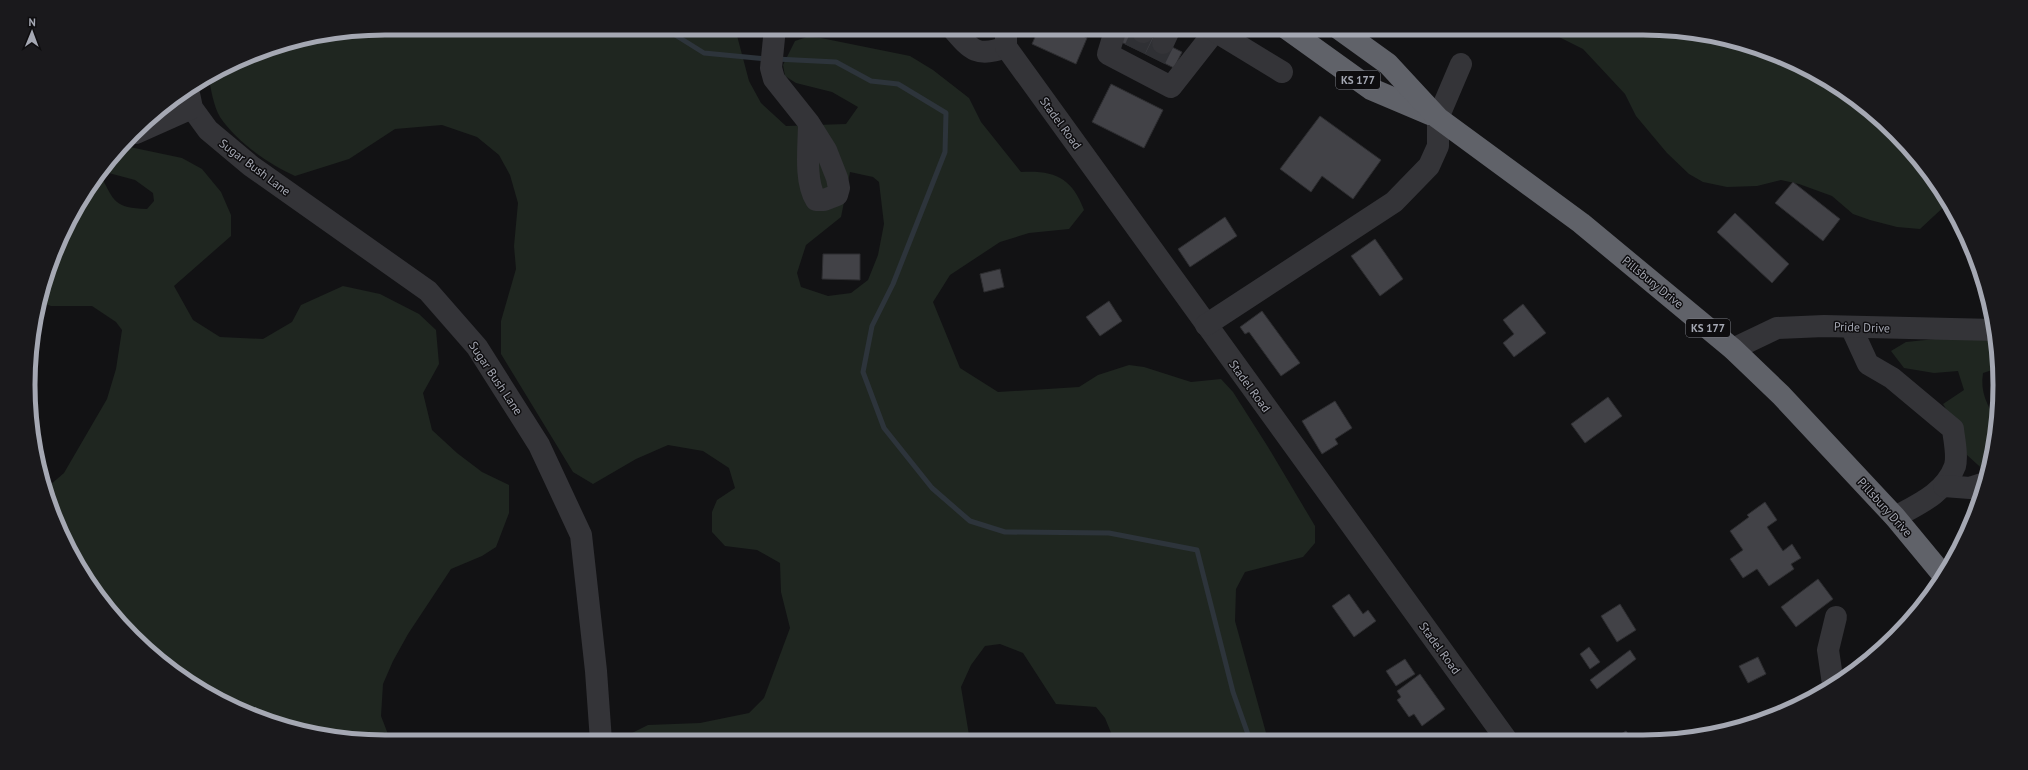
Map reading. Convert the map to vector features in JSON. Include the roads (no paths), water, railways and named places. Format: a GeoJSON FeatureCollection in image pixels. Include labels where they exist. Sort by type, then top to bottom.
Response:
{"type":"FeatureCollection","features":[{"type":"Feature","properties":{"kind":"highway","name":"Pillsbury Drive"},"geometry":{"type":"LineString","coordinates":[[1296,35],[1371,89],[1438,118]]}},
{"type":"Feature","properties":{"kind":"highway","name":"Pillsbury Drive"},"geometry":{"type":"LineString","coordinates":[[1348,35],[1388,64],[1438,118],[1581,223],[1733,349],[1780,395],[1895,517],[1940,570]]}},
{"type":"Feature","properties":{"kind":"street"},"geometry":{"type":"LineString","coordinates":[[958,35],[968,48],[989,53],[1006,38]]}},
{"type":"Feature","properties":{"kind":"street"},"geometry":{"type":"LineString","coordinates":[[1114,35],[1108,54],[1138,43],[1159,51],[1171,88],[1209,35]]}},
{"type":"Feature","properties":{"kind":"street"},"geometry":{"type":"LineString","coordinates":[[1223,35],[1282,72]]}},
{"type":"Feature","properties":{"kind":"street","name":"Stadel Road"},"geometry":{"type":"LineString","coordinates":[[1006,38],[1206,325],[1503,735]]}},
{"type":"Feature","properties":{"kind":"street"},"geometry":{"type":"LineString","coordinates":[[773,48],[774,79],[808,123]]}},
{"type":"Feature","properties":{"kind":"street"},"geometry":{"type":"LineString","coordinates":[[1206,325],[1394,202],[1429,166],[1438,146],[1438,118],[1460,64]]}},
{"type":"Feature","properties":{"kind":"street"},"geometry":{"type":"LineString","coordinates":[[158,119],[190,98]]}},
{"type":"Feature","properties":{"kind":"street","name":"Sugar Bush Lane"},"geometry":{"type":"LineString","coordinates":[[190,98],[208,130],[251,166],[428,291],[477,347],[539,445],[581,535],[596,671],[600,735]]}},
{"type":"Feature","properties":{"kind":"street","name":"Pride Drive"},"geometry":{"type":"LineString","coordinates":[[1733,349],[1777,328],[1824,326],[1988,330]]}},
{"type":"Feature","properties":{"kind":"street"},"geometry":{"type":"LineString","coordinates":[[1851,327],[1868,364],[1892,378],[1953,429],[1956,449],[1955,465],[1944,486],[1928,499],[1895,517]]}},
{"type":"Feature","properties":{"kind":"street"},"geometry":{"type":"LineString","coordinates":[[1944,486],[1970,488],[1978,486]]}},
{"type":"Feature","properties":{"kind":"street"},"geometry":{"type":"LineString","coordinates":[[1832,679],[1828,650],[1836,617]]}},
{"type":"Feature","properties":{"kind":"waterway"},"geometry":{"type":"LineString","coordinates":[[675,35],[704,53],[766,59]]}},
{"type":"Feature","properties":{"kind":"waterway"},"geometry":{"type":"LineString","coordinates":[[776,59],[836,62],[871,81],[898,84],[946,113],[945,152],[893,284],[872,326],[863,372],[884,428],[932,488],[970,521],[1005,532],[1109,533],[1197,550],[1233,692],[1248,735]]}},
{"type":"Feature","properties":{"kind":"tunnel"},"geometry":{"type":"LineString","coordinates":[[1135,49],[1142,35]]}},
{"type":"Feature","properties":{"kind":"tunnel"},"geometry":{"type":"LineString","coordinates":[[1155,59],[1163,43]]}}]}
